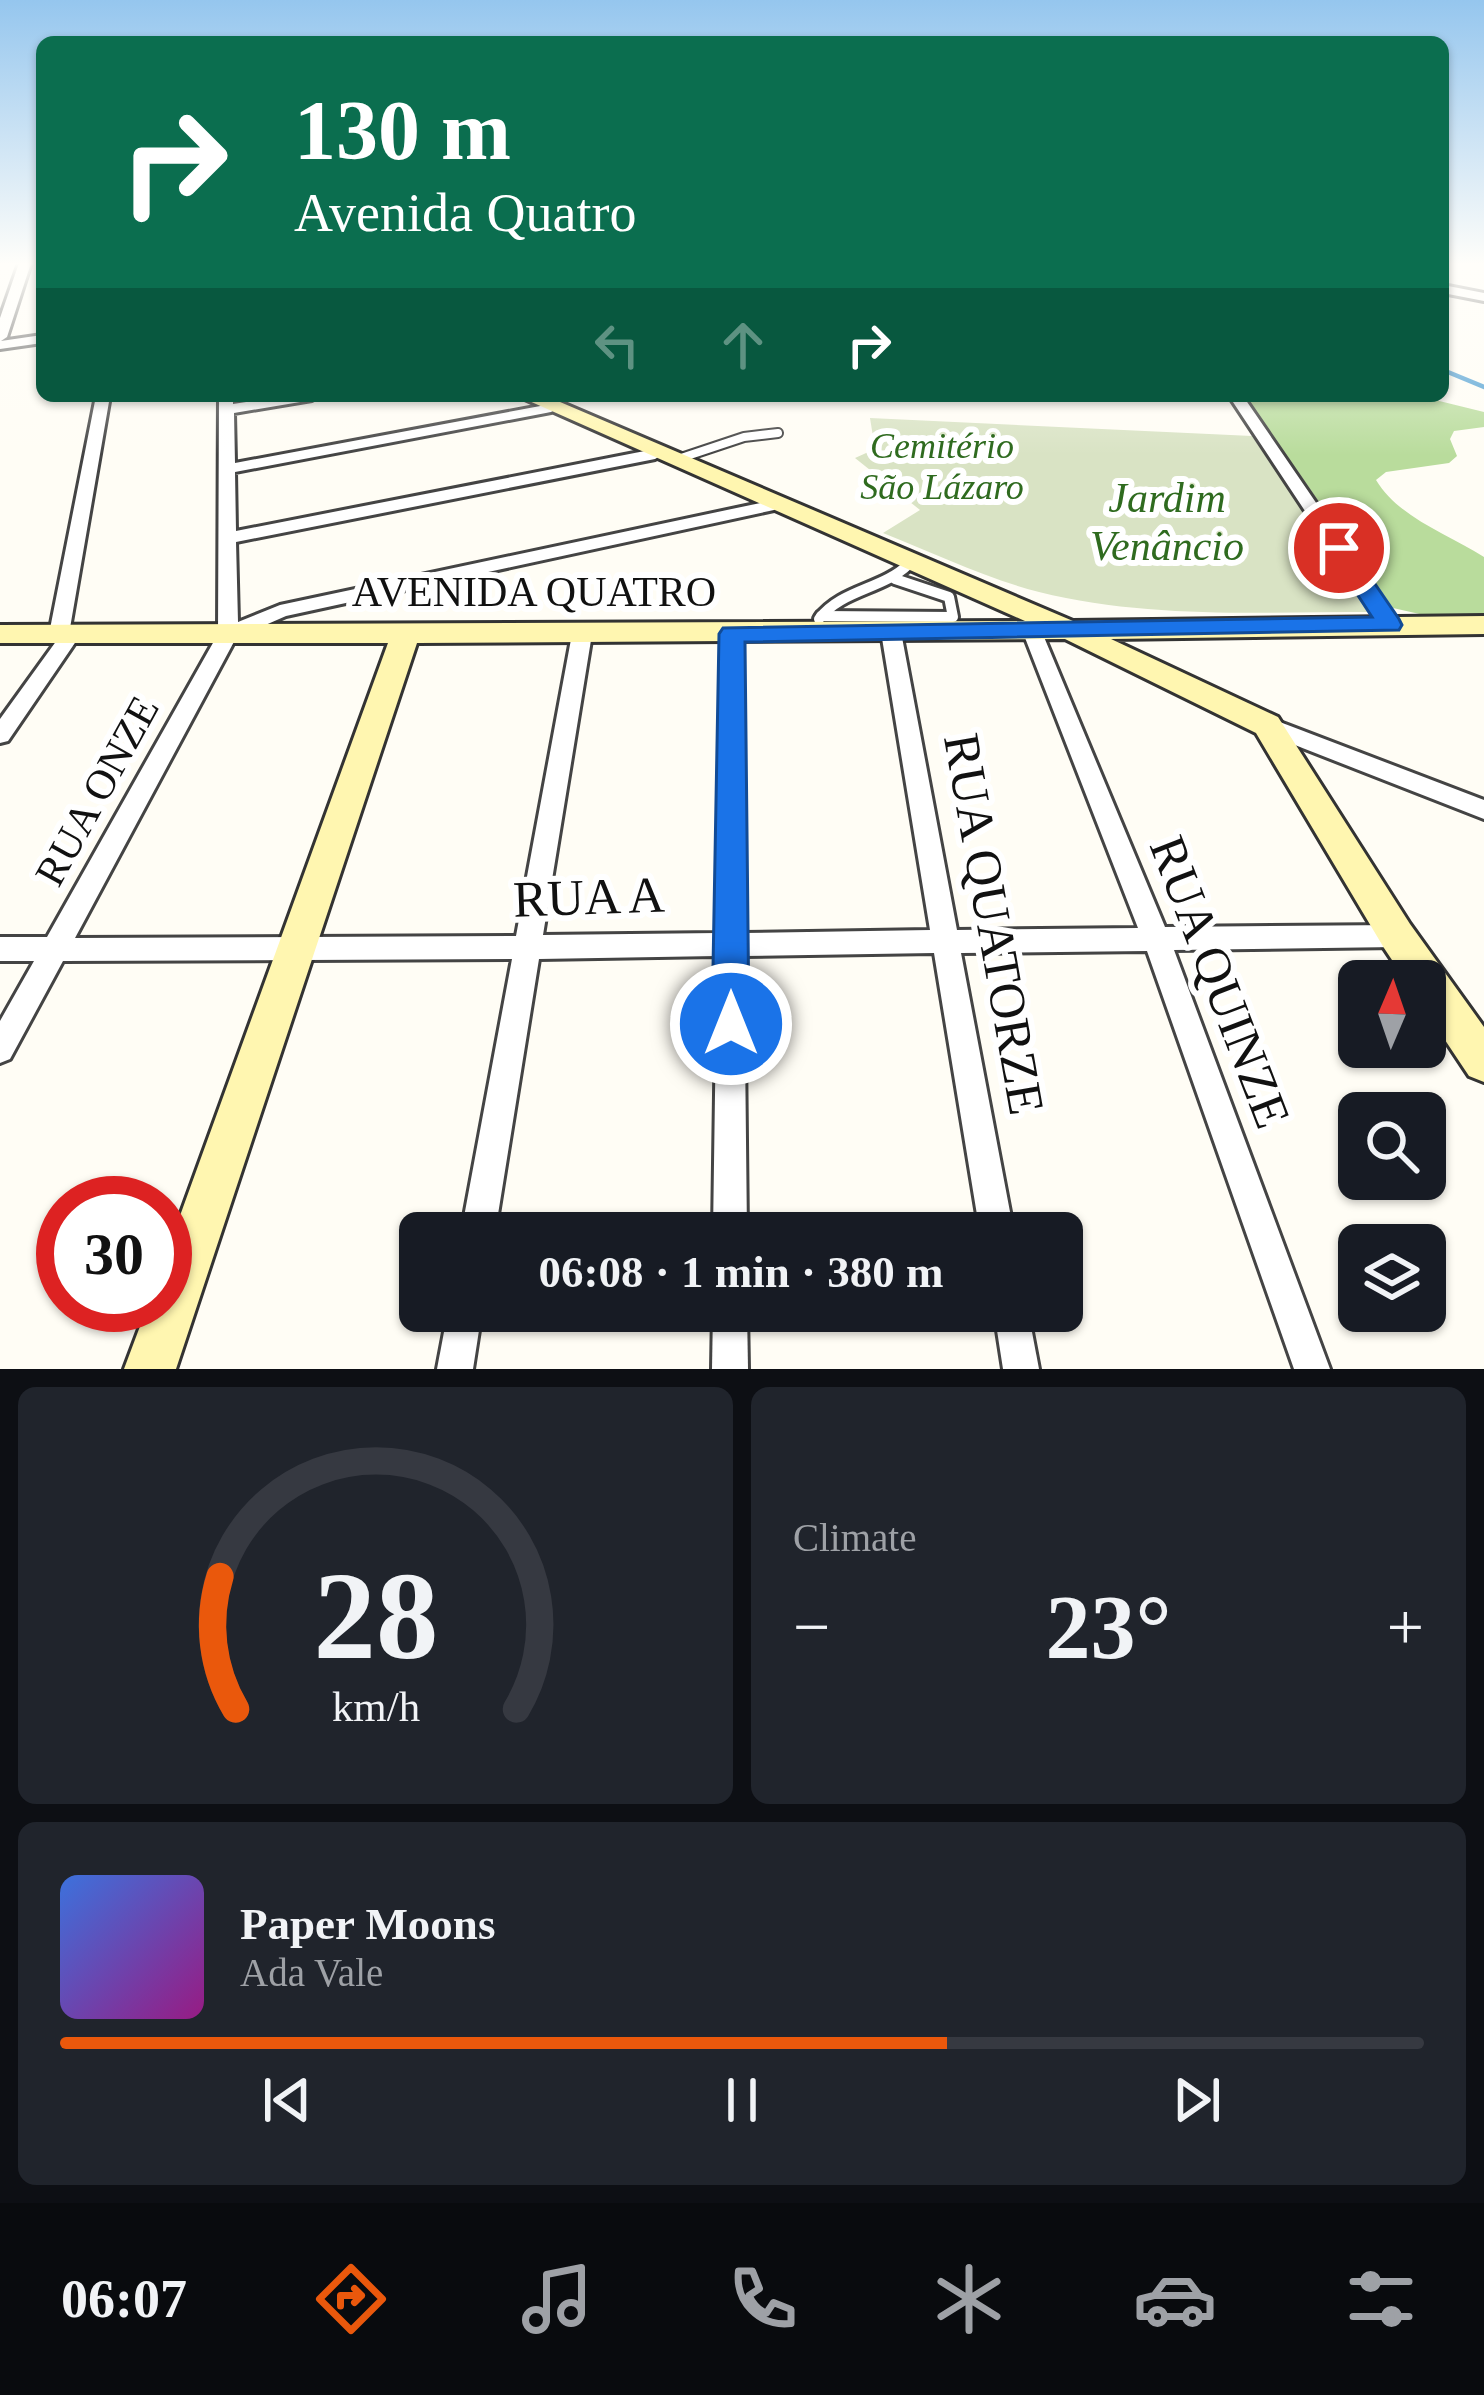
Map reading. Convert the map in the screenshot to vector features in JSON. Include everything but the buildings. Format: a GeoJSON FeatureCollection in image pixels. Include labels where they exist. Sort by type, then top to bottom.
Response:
{"type":"FeatureCollection","features":[{"type":"Feature","properties":{"kind":"main road"},"geometry":{"type":"LineString","coordinates":[[539,402],[774,505],[902,571],[1067,629],[1267,725],[1397,936],[1484,1062]]}},
{"type":"Feature","properties":{"kind":"main road","name":"AVENIDA QUATRO"},"geometry":{"type":"LineString","coordinates":[[0,634],[732,634],[818,624],[890,632],[1484,625]]}},
{"type":"Feature","properties":{"kind":"main road"},"geometry":{"type":"LineString","coordinates":[[150,1369],[405,635]]}},
{"type":"Feature","properties":{"kind":"street"},"geometry":{"type":"LineString","coordinates":[[0,341],[36,339]]}},
{"type":"Feature","properties":{"kind":"street"},"geometry":{"type":"LineString","coordinates":[[0,736],[65,634],[102,402]]}},
{"type":"Feature","properties":{"kind":"street"},"geometry":{"type":"LineString","coordinates":[[227,469],[539,402]]}},
{"type":"Feature","properties":{"kind":"street"},"geometry":{"type":"LineString","coordinates":[[1240,402],[1390,625]]}},
{"type":"Feature","properties":{"kind":"street"},"geometry":{"type":"LineString","coordinates":[[226,403],[228,634],[280,611],[774,505]]}},
{"type":"Feature","properties":{"kind":"street"},"geometry":{"type":"LineString","coordinates":[[227,538],[663,457]]}},
{"type":"Feature","properties":{"kind":"street","name":"RUA QUINZE"},"geometry":{"type":"LineString","coordinates":[[1032,630],[1156,939],[1312,1369]]}},
{"type":"Feature","properties":{"kind":"street","name":"RUA QUATORZE"},"geometry":{"type":"LineString","coordinates":[[890,632],[993,1212]]}},
{"type":"Feature","properties":{"kind":"street","name":"RUA ONZE"},"geometry":{"type":"LineString","coordinates":[[0,1049],[228,634]]}},
{"type":"Feature","properties":{"kind":"street"},"geometry":{"type":"LineString","coordinates":[[481,1212],[581,634]]}},
{"type":"Feature","properties":{"kind":"street"},"geometry":{"type":"LineString","coordinates":[[730,1212],[732,634]]}},
{"type":"Feature","properties":{"kind":"street"},"geometry":{"type":"LineString","coordinates":[[1267,725],[1484,810]]}},
{"type":"Feature","properties":{"kind":"street","name":"RUA A"},"geometry":{"type":"LineString","coordinates":[[0,949],[295,950],[1397,936]]}},
{"type":"Feature","properties":{"kind":"street"},"geometry":{"type":"LineString","coordinates":[[455,1369],[461,1332]]}},
{"type":"Feature","properties":{"kind":"street"},"geometry":{"type":"LineString","coordinates":[[730,1332],[730,1369]]}},
{"type":"Feature","properties":{"kind":"street"},"geometry":{"type":"LineString","coordinates":[[1015,1332],[1021,1369]]}},
{"type":"Feature","properties":{"kind":"lane"},"geometry":{"type":"LineString","coordinates":[[663,457],[778,433]]}},
{"type":"Feature","properties":{"kind":"lane"},"geometry":{"type":"LineString","coordinates":[[902,571],[949,597],[953,617],[818,624],[838,598],[902,571]]}},
{"type":"Feature","properties":{"kind":"green space"},"geometry":{"type":"Polygon","coordinates":[[[1249,402],[1443,402],[1484,412],[1484,427],[1454,431],[1450,439],[1457,456],[1449,463],[1386,472],[1376,480],[1411,515],[1484,557],[1484,615],[1424,615],[1393,608],[1249,402]]]}},
{"type":"Feature","properties":{"kind":"green space","name":"Jardim Venâncio"},"geometry":{"type":"Polygon","coordinates":[[[870,418],[1252,436],[1372,612],[1121,607],[1039,592],[980,573],[883,533],[920,510],[855,458],[875,449],[870,418]]]}},
{"type":"Feature","properties":{"kind":"waterway"},"geometry":{"type":"LineString","coordinates":[[1449,372],[1484,387]]}},
{"type":"Feature","properties":{"kind":"route"},"geometry":{"type":"LineString","coordinates":[[731,1024],[732,634],[1390,625],[1339,548]]}},
{"type":"Feature","properties":{"kind":"park label","name":"Cemitério São Lázaro"},"geometry":{"type":"Point","coordinates":[942,466]}}]}
